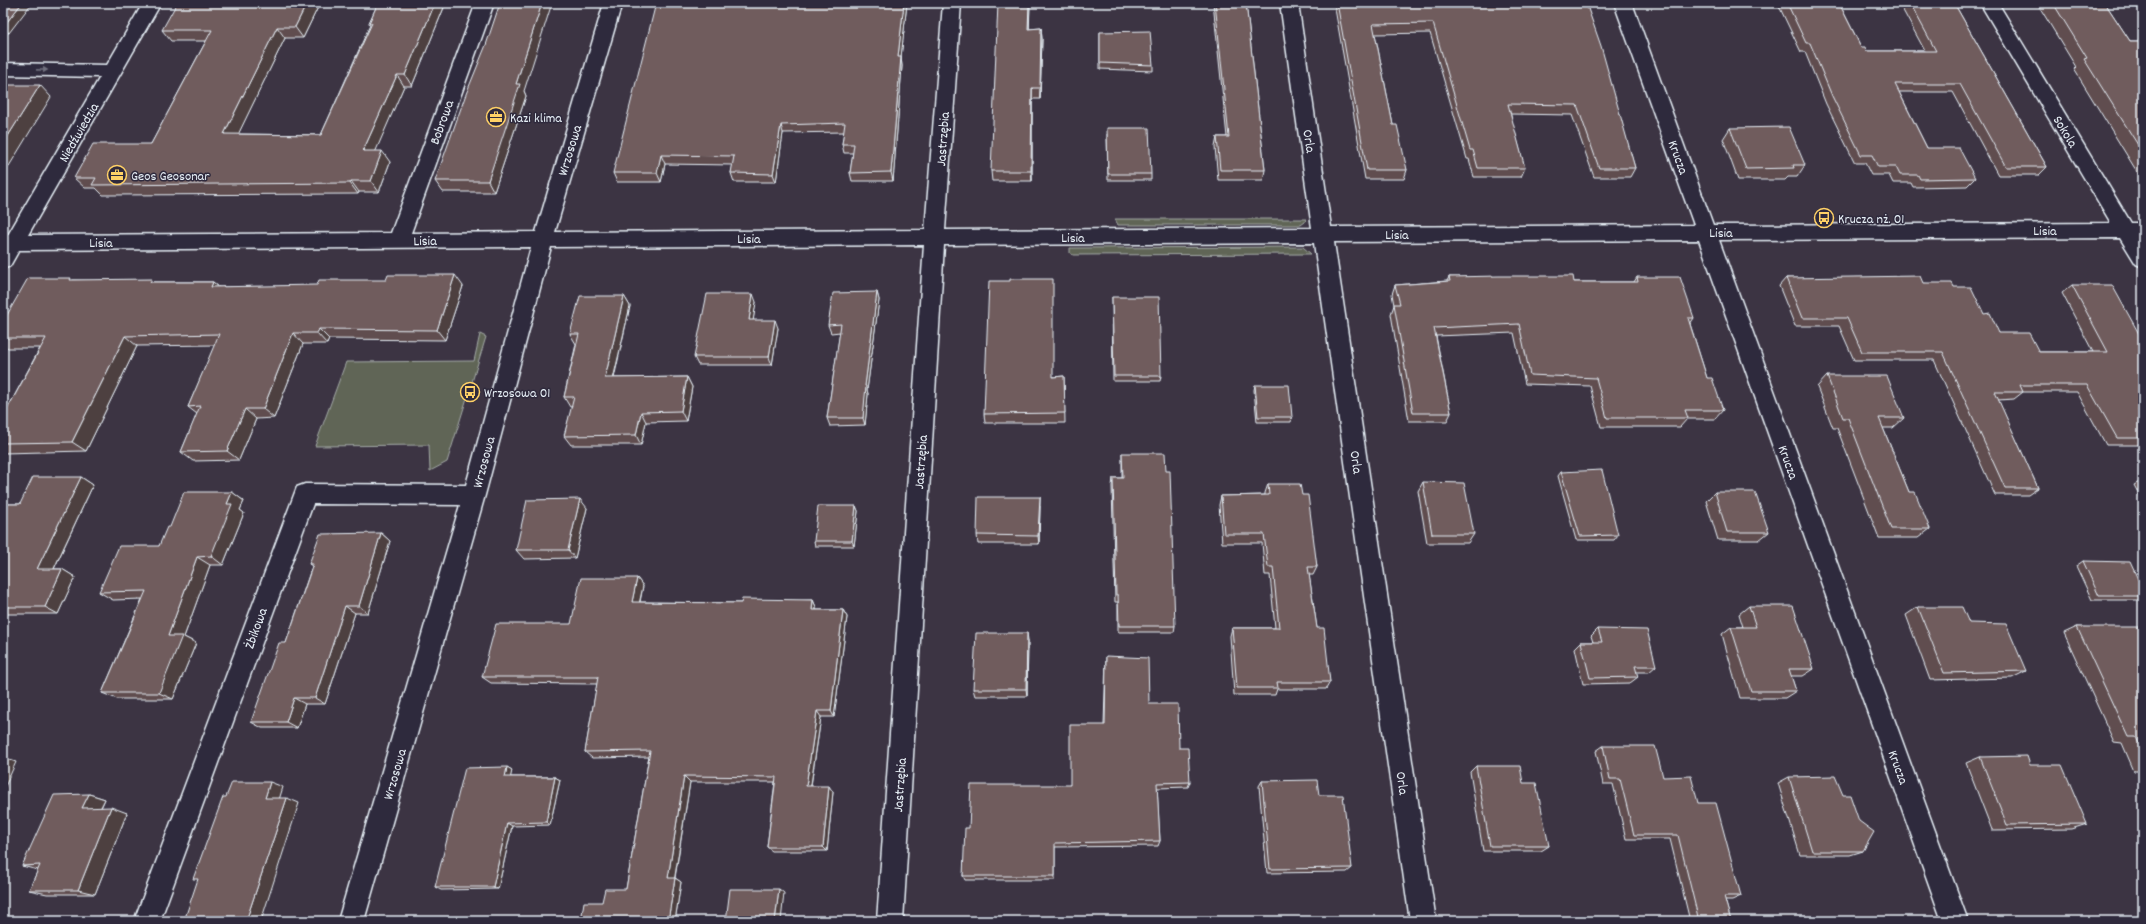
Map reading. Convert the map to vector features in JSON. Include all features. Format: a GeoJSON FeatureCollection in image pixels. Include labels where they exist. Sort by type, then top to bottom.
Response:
{"type":"FeatureCollection","features":[{"type":"Feature","properties":{"kind":"street","name":"Niedźwiedzia"},"geometry":{"type":"LineString","coordinates":[[3,262],[8,243],[114,71],[152,3]]}},
{"type":"Feature","properties":{"kind":"street","name":"Bobrowa"},"geometry":{"type":"LineString","coordinates":[[398,241],[485,3]]}},
{"type":"Feature","properties":{"kind":"street","name":"Wrzosowa"},"geometry":{"type":"LineString","coordinates":[[351,921],[474,495],[544,239],[613,3]]}},
{"type":"Feature","properties":{"kind":"street","name":"Jastrzębia"},"geometry":{"type":"LineString","coordinates":[[890,921],[952,3]]}},
{"type":"Feature","properties":{"kind":"street","name":"Orla"},"geometry":{"type":"LineString","coordinates":[[1289,3],[1423,921]]}},
{"type":"Feature","properties":{"kind":"street","name":"Krucza"},"geometry":{"type":"LineString","coordinates":[[1622,3],[1955,921]]}},
{"type":"Feature","properties":{"kind":"street","name":"Sokola"},"geometry":{"type":"LineString","coordinates":[[1990,3],[2134,230],[2143,259]]}},
{"type":"Feature","properties":{"kind":"street"},"geometry":{"type":"LineString","coordinates":[[3,69],[114,71]]}},
{"type":"Feature","properties":{"kind":"street","name":"Lisia"},"geometry":{"type":"LineString","coordinates":[[8,243],[2134,230]]}},
{"type":"Feature","properties":{"kind":"street","name":"Żbikowa"},"geometry":{"type":"LineString","coordinates":[[147,921],[305,494],[474,495]]}},
{"type":"Feature","properties":{"kind":"green space"},"geometry":{"type":"Polygon","coordinates":[[[1115,219],[1306,219],[1301,225],[1118,225],[1115,219]]]}},
{"type":"Feature","properties":{"kind":"green space"},"geometry":{"type":"Polygon","coordinates":[[[1303,247],[1311,254],[1073,255],[1070,253],[1070,248],[1303,247]]]}},
{"type":"Feature","properties":{"kind":"green space"},"geometry":{"type":"Polygon","coordinates":[[[480,334],[486,337],[447,462],[430,471],[429,445],[315,446],[346,362],[474,361],[480,334]]]}},
{"type":"Feature","properties":{"kind":"building"},"geometry":{"type":"Polygon","coordinates":[[[3,3],[22,3],[3,27],[3,3]]]}},
{"type":"Feature","properties":{"kind":"building"},"geometry":{"type":"Polygon","coordinates":[[[177,3],[307,3],[295,27],[277,27],[224,134],[321,135],[372,23],[369,23],[378,3],[435,3],[405,75],[397,75],[363,151],[382,151],[371,181],[351,181],[350,183],[92,185],[96,178],[74,178],[93,144],[151,144],[212,30],[162,30],[177,3]]]}},
{"type":"Feature","properties":{"kind":"building"},"geometry":{"type":"Polygon","coordinates":[[[500,3],[542,3],[516,84],[520,84],[488,181],[435,181],[466,94],[486,45],[500,3]]]}},
{"type":"Feature","properties":{"kind":"building"},"geometry":{"type":"Polygon","coordinates":[[[656,3],[904,3],[898,57],[901,57],[891,172],[850,173],[854,144],[842,144],[845,123],[781,125],[773,174],[731,173],[734,156],[661,155],[657,173],[613,173],[656,3]]]}},
{"type":"Feature","properties":{"kind":"building"},"geometry":{"type":"Polygon","coordinates":[[[998,3],[1029,3],[1028,29],[1041,28],[1040,88],[1032,88],[1031,171],[991,171],[998,3]]]}},
{"type":"Feature","properties":{"kind":"building"},"geometry":{"type":"Polygon","coordinates":[[[1215,3],[1246,3],[1265,170],[1220,170],[1217,137],[1229,137],[1215,3]]]}},
{"type":"Feature","properties":{"kind":"building"},"geometry":{"type":"Polygon","coordinates":[[[1337,3],[1586,3],[1601,46],[1635,168],[1599,168],[1577,105],[1508,104],[1525,168],[1478,168],[1473,150],[1470,150],[1433,23],[1373,24],[1393,125],[1397,125],[1407,170],[1367,170],[1337,3]]]}},
{"type":"Feature","properties":{"kind":"building"},"geometry":{"type":"Polygon","coordinates":[[[1787,3],[1839,3],[1861,47],[1865,47],[1866,51],[1936,51],[1910,3],[1954,3],[2047,167],[2006,167],[1960,84],[1895,84],[1927,148],[1959,148],[1975,178],[1920,179],[1918,175],[1900,175],[1896,167],[1878,167],[1872,155],[1861,155],[1832,96],[1810,43],[1806,43],[1787,3]]]}},
{"type":"Feature","properties":{"kind":"building"},"geometry":{"type":"Polygon","coordinates":[[[2053,3],[2105,3],[2130,41],[2143,41],[2143,85],[2140,85],[2143,89],[2143,153],[2084,59],[2087,58],[2053,3]]]}},
{"type":"Feature","properties":{"kind":"building"},"geometry":{"type":"Polygon","coordinates":[[[1150,31],[1153,65],[1100,63],[1100,32],[1150,31]]]}},
{"type":"Feature","properties":{"kind":"building"},"geometry":{"type":"Polygon","coordinates":[[[3,85],[40,85],[3,144],[3,85]]]}},
{"type":"Feature","properties":{"kind":"building"},"geometry":{"type":"Polygon","coordinates":[[[1789,127],[1805,165],[1793,165],[1794,168],[1746,169],[1730,128],[1789,127]]]}},
{"type":"Feature","properties":{"kind":"building"},"geometry":{"type":"Polygon","coordinates":[[[1107,128],[1149,128],[1151,174],[1108,174],[1107,128]]]}},
{"type":"Feature","properties":{"kind":"building"},"geometry":{"type":"Polygon","coordinates":[[[388,275],[455,275],[437,330],[319,329],[317,333],[293,333],[263,409],[245,409],[227,451],[181,452],[200,406],[188,407],[219,334],[125,336],[72,442],[3,443],[3,417],[46,338],[3,338],[3,322],[28,278],[71,278],[70,280],[152,279],[150,282],[213,282],[211,287],[317,285],[319,280],[386,280],[388,275]]]}},
{"type":"Feature","properties":{"kind":"building"},"geometry":{"type":"Polygon","coordinates":[[[1573,276],[1574,282],[1638,282],[1637,277],[1680,277],[1694,318],[1688,318],[1707,378],[1712,378],[1723,410],[1685,410],[1688,418],[1607,418],[1596,378],[1530,375],[1519,324],[1434,328],[1451,413],[1413,413],[1394,304],[1400,304],[1395,285],[1450,281],[1449,277],[1573,276]]]}},
{"type":"Feature","properties":{"kind":"building"},"geometry":{"type":"Polygon","coordinates":[[[1920,276],[1923,283],[1952,283],[1954,287],[1971,287],[1984,314],[1990,313],[1999,333],[2029,333],[2039,352],[2108,352],[2072,285],[2112,285],[2143,341],[2143,410],[2138,410],[2143,420],[2143,438],[2117,438],[2087,385],[2020,385],[2023,392],[1995,392],[2038,488],[2005,488],[1943,352],[1862,352],[1847,318],[1802,318],[1786,278],[1920,276]]]}},
{"type":"Feature","properties":{"kind":"building"},"geometry":{"type":"Polygon","coordinates":[[[1010,279],[1053,279],[1053,377],[1064,376],[1065,413],[984,414],[989,281],[1010,281],[1010,279]]]}},
{"type":"Feature","properties":{"kind":"building"},"geometry":{"type":"Polygon","coordinates":[[[877,292],[865,386],[863,418],[827,418],[841,324],[828,325],[833,293],[877,292]]]}},
{"type":"Feature","properties":{"kind":"building"},"geometry":{"type":"Polygon","coordinates":[[[707,294],[753,294],[749,320],[775,320],[769,357],[694,357],[707,294]]]}},
{"type":"Feature","properties":{"kind":"building"},"geometry":{"type":"Polygon","coordinates":[[[580,296],[624,296],[605,378],[687,377],[681,411],[641,412],[636,435],[564,436],[574,397],[564,397],[579,334],[570,334],[580,296]]]}},
{"type":"Feature","properties":{"kind":"building"},"geometry":{"type":"Polygon","coordinates":[[[1112,297],[1159,297],[1161,376],[1114,376],[1112,297]]]}},
{"type":"Feature","properties":{"kind":"building"},"geometry":{"type":"Polygon","coordinates":[[[1827,376],[1887,376],[1904,418],[1879,418],[1909,492],[1915,492],[1930,529],[1891,529],[1848,418],[1843,418],[1827,376]]]}},
{"type":"Feature","properties":{"kind":"building"},"geometry":{"type":"Polygon","coordinates":[[[1255,385],[1289,385],[1292,417],[1258,417],[1255,385]]]}},
{"type":"Feature","properties":{"kind":"building"},"geometry":{"type":"Polygon","coordinates":[[[1122,453],[1165,453],[1166,471],[1170,471],[1175,626],[1119,626],[1118,595],[1116,595],[1113,478],[1123,478],[1122,453]]]}},
{"type":"Feature","properties":{"kind":"building"},"geometry":{"type":"Polygon","coordinates":[[[1602,470],[1618,535],[1580,536],[1561,472],[1602,470]]]}},
{"type":"Feature","properties":{"kind":"building"},"geometry":{"type":"Polygon","coordinates":[[[33,477],[81,477],[37,569],[62,569],[45,607],[3,607],[3,504],[20,504],[33,477]]]}},
{"type":"Feature","properties":{"kind":"building"},"geometry":{"type":"Polygon","coordinates":[[[1423,482],[1464,483],[1474,534],[1432,534],[1423,482]]]}},
{"type":"Feature","properties":{"kind":"building"},"geometry":{"type":"Polygon","coordinates":[[[1268,484],[1300,484],[1302,495],[1308,495],[1317,567],[1308,567],[1317,628],[1324,628],[1330,682],[1277,682],[1278,688],[1237,688],[1232,628],[1279,628],[1273,567],[1268,567],[1264,534],[1224,534],[1221,496],[1269,495],[1268,484]]]}},
{"type":"Feature","properties":{"kind":"building"},"geometry":{"type":"Polygon","coordinates":[[[184,492],[232,492],[227,504],[232,504],[211,556],[197,557],[168,636],[182,636],[159,693],[102,693],[146,591],[99,592],[119,546],[159,546],[167,527],[170,527],[184,492]]]}},
{"type":"Feature","properties":{"kind":"building"},"geometry":{"type":"Polygon","coordinates":[[[1715,492],[1755,492],[1769,532],[1727,532],[1715,492]]]}},
{"type":"Feature","properties":{"kind":"building"},"geometry":{"type":"Polygon","coordinates":[[[978,497],[1040,497],[1038,536],[977,535],[978,497]]]}},
{"type":"Feature","properties":{"kind":"building"},"geometry":{"type":"Polygon","coordinates":[[[580,499],[568,550],[516,550],[527,500],[580,499]]]}},
{"type":"Feature","properties":{"kind":"building"},"geometry":{"type":"Polygon","coordinates":[[[818,506],[856,506],[852,541],[814,541],[818,506]]]}},
{"type":"Feature","properties":{"kind":"building"},"geometry":{"type":"Polygon","coordinates":[[[381,533],[359,606],[345,606],[315,698],[294,698],[286,722],[251,722],[279,643],[286,643],[313,564],[309,564],[320,534],[381,533]]]}},
{"type":"Feature","properties":{"kind":"building"},"geometry":{"type":"Polygon","coordinates":[[[2083,561],[2130,562],[2143,590],[2143,596],[2099,596],[2083,561]]]}},
{"type":"Feature","properties":{"kind":"building"},"geometry":{"type":"Polygon","coordinates":[[[581,578],[637,578],[632,602],[741,603],[742,599],[813,600],[812,610],[843,610],[831,711],[817,711],[806,786],[829,786],[823,847],[767,847],[776,777],[684,776],[668,878],[675,878],[668,921],[581,921],[584,902],[602,902],[605,889],[626,889],[650,751],[585,752],[598,677],[482,677],[496,624],[571,624],[581,578]]]}},
{"type":"Feature","properties":{"kind":"building"},"geometry":{"type":"Polygon","coordinates":[[[1749,606],[1793,606],[1814,669],[1789,669],[1796,691],[1751,691],[1731,627],[1756,627],[1749,606]]]}},
{"type":"Feature","properties":{"kind":"building"},"geometry":{"type":"Polygon","coordinates":[[[1918,607],[1962,607],[1969,623],[2006,624],[2026,671],[1944,673],[1918,607]]]}},
{"type":"Feature","properties":{"kind":"building"},"geometry":{"type":"Polygon","coordinates":[[[2077,627],[2141,627],[2143,630],[2143,668],[2140,668],[2143,675],[2143,753],[2136,737],[2128,737],[2077,627]]]}},
{"type":"Feature","properties":{"kind":"building"},"geometry":{"type":"Polygon","coordinates":[[[1598,629],[1647,630],[1656,666],[1635,666],[1638,677],[1590,678],[1581,642],[1602,642],[1598,629]]]}},
{"type":"Feature","properties":{"kind":"building"},"geometry":{"type":"Polygon","coordinates":[[[976,633],[1027,633],[1026,689],[973,689],[976,633]]]}},
{"type":"Feature","properties":{"kind":"building"},"geometry":{"type":"Polygon","coordinates":[[[1106,656],[1148,658],[1149,704],[1178,704],[1179,748],[1188,748],[1190,782],[1157,783],[1160,841],[1055,843],[1055,876],[963,876],[965,828],[969,828],[971,785],[1070,785],[1070,725],[1105,725],[1106,656]]]}},
{"type":"Feature","properties":{"kind":"building"},"geometry":{"type":"Polygon","coordinates":[[[1603,746],[1655,746],[1663,777],[1691,776],[1698,803],[1716,803],[1741,896],[1724,896],[1731,921],[1699,921],[1678,835],[1634,835],[1620,779],[1610,779],[1603,746]]]}},
{"type":"Feature","properties":{"kind":"building"},"geometry":{"type":"Polygon","coordinates":[[[2027,756],[2030,765],[2062,765],[2087,824],[2007,825],[1980,757],[2027,756]]]}},
{"type":"Feature","properties":{"kind":"building"},"geometry":{"type":"Polygon","coordinates":[[[3,759],[7,759],[3,768],[3,759]]]}},
{"type":"Feature","properties":{"kind":"building"},"geometry":{"type":"Polygon","coordinates":[[[1476,766],[1520,766],[1523,783],[1536,783],[1549,846],[1490,846],[1476,766]]]}},
{"type":"Feature","properties":{"kind":"building"},"geometry":{"type":"Polygon","coordinates":[[[507,767],[505,777],[555,777],[546,822],[507,823],[493,887],[435,887],[465,768],[507,767]]]}},
{"type":"Feature","properties":{"kind":"building"},"geometry":{"type":"Polygon","coordinates":[[[1835,776],[1843,795],[1850,795],[1859,821],[1874,832],[1863,851],[1812,851],[1789,777],[1835,776]]]}},
{"type":"Feature","properties":{"kind":"building"},"geometry":{"type":"Polygon","coordinates":[[[1317,780],[1319,795],[1343,795],[1352,868],[1270,869],[1262,781],[1317,780]]]}},
{"type":"Feature","properties":{"kind":"building"},"geometry":{"type":"Polygon","coordinates":[[[232,782],[270,782],[265,798],[287,798],[246,921],[184,921],[198,879],[193,879],[223,797],[226,797],[232,782]]]}},
{"type":"Feature","properties":{"kind":"building"},"geometry":{"type":"Polygon","coordinates":[[[89,794],[82,808],[111,807],[78,890],[29,890],[40,865],[22,866],[54,795],[89,794]]]}},
{"type":"Feature","properties":{"kind":"building"},"geometry":{"type":"Polygon","coordinates":[[[730,889],[779,889],[775,921],[726,921],[730,889]]]}},
{"type":"Feature","properties":{"kind":"place","name":"Kazi klima"},"geometry":{"type":"Point","coordinates":[496,117]}},
{"type":"Feature","properties":{"kind":"place","name":"Geos Geosonar"},"geometry":{"type":"Point","coordinates":[117,175]}},
{"type":"Feature","properties":{"kind":"place","name":"Krucza nż. 01"},"geometry":{"type":"Point","coordinates":[1824,218]}},
{"type":"Feature","properties":{"kind":"place","name":"Wrzosowa 01"},"geometry":{"type":"Point","coordinates":[470,392]}}]}
